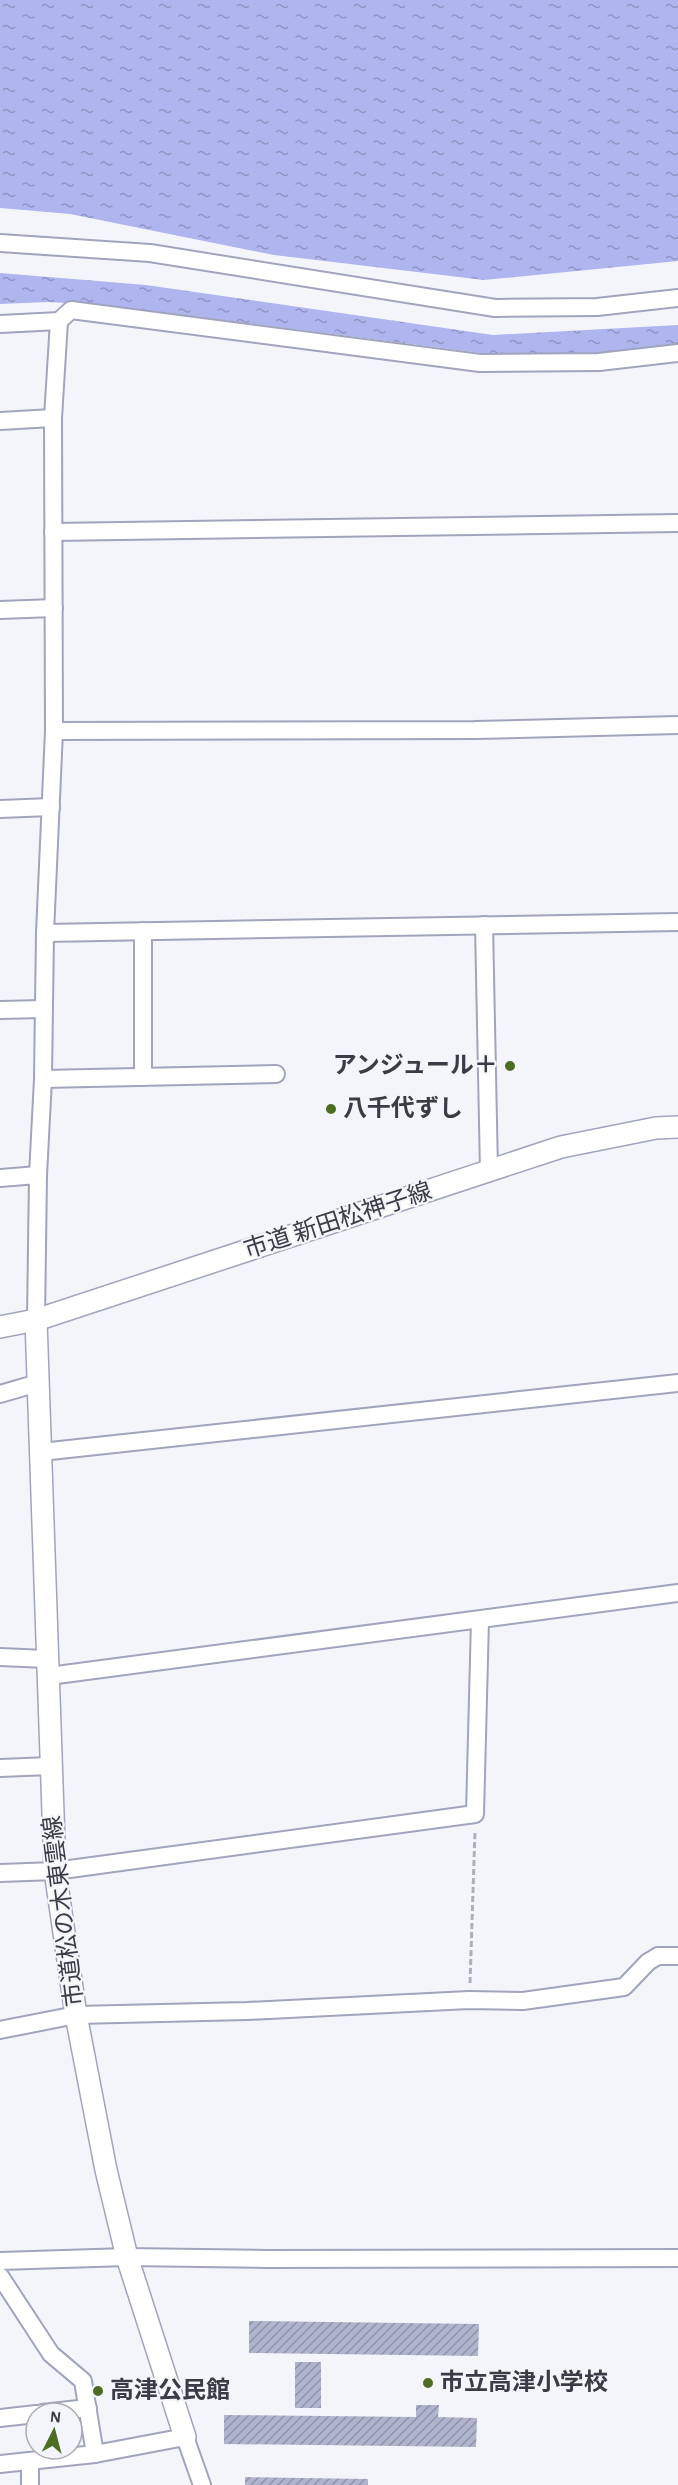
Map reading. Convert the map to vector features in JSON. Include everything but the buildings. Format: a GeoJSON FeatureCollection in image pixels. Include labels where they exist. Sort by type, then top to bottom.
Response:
{"type":"FeatureCollection","features":[{"type":"Feature","properties":{"kind":"street"},"geometry":{"type":"LineString","coordinates":[[0,243],[150,253],[495,308],[597,307],[678,298]]}},
{"type":"Feature","properties":{"kind":"street"},"geometry":{"type":"LineString","coordinates":[[0,324],[59,321],[71,310],[480,363],[599,362],[678,353]]}},
{"type":"Feature","properties":{"kind":"street"},"geometry":{"type":"LineString","coordinates":[[36,1320],[45,933],[54,731],[53,418],[59,321]]}},
{"type":"Feature","properties":{"kind":"street"},"geometry":{"type":"LineString","coordinates":[[0,421],[53,418]]}},
{"type":"Feature","properties":{"kind":"street"},"geometry":{"type":"LineString","coordinates":[[53,532],[678,523]]}},
{"type":"Feature","properties":{"kind":"street"},"geometry":{"type":"LineString","coordinates":[[0,610],[54,608]]}},
{"type":"Feature","properties":{"kind":"street"},"geometry":{"type":"LineString","coordinates":[[54,731],[464,730],[678,725]]}},
{"type":"Feature","properties":{"kind":"street"},"geometry":{"type":"LineString","coordinates":[[0,809],[51,807]]}},
{"type":"Feature","properties":{"kind":"street"},"geometry":{"type":"LineString","coordinates":[[45,933],[678,922]]}},
{"type":"Feature","properties":{"kind":"street"},"geometry":{"type":"LineString","coordinates":[[484,925],[489,1171]]}},
{"type":"Feature","properties":{"kind":"street"},"geometry":{"type":"LineString","coordinates":[[143,932],[143,1077]]}},
{"type":"Feature","properties":{"kind":"street"},"geometry":{"type":"LineString","coordinates":[[0,1010],[43,1009]]}},
{"type":"Feature","properties":{"kind":"street"},"geometry":{"type":"LineString","coordinates":[[43,1079],[276,1074]]}},
{"type":"Feature","properties":{"kind":"street","name":"市道 新田松神子線"},"geometry":{"type":"LineString","coordinates":[[0,1327],[36,1320],[561,1148],[656,1128],[678,1127]]}},
{"type":"Feature","properties":{"kind":"street"},"geometry":{"type":"LineString","coordinates":[[0,1178],[38,1176]]}},
{"type":"Feature","properties":{"kind":"street","name":"市道松の木東雲線"},"geometry":{"type":"LineString","coordinates":[[36,1320],[55,1871],[76,2015],[106,2170],[127,2257],[202,2485]]}},
{"type":"Feature","properties":{"kind":"street"},"geometry":{"type":"LineString","coordinates":[[0,1394],[38,1383]]}},
{"type":"Feature","properties":{"kind":"street"},"geometry":{"type":"LineString","coordinates":[[41,1452],[678,1383]]}},
{"type":"Feature","properties":{"kind":"street"},"geometry":{"type":"LineString","coordinates":[[0,1657],[48,1668],[480,1620],[678,1593]]}},
{"type":"Feature","properties":{"kind":"street"},"geometry":{"type":"LineString","coordinates":[[0,1873],[55,1871],[475,1814],[480,1620]]}},
{"type":"Feature","properties":{"kind":"street"},"geometry":{"type":"LineString","coordinates":[[0,1768],[50,1766]]}},
{"type":"Feature","properties":{"kind":"street"},"geometry":{"type":"LineString","coordinates":[[0,2030],[76,2015],[247,2011],[469,2000],[523,2001],[624,1987],[648,1962],[658,1956],[678,1956]]}},
{"type":"Feature","properties":{"kind":"street"},"geometry":{"type":"LineString","coordinates":[[0,2261],[127,2257],[678,2258]]}},
{"type":"Feature","properties":{"kind":"street"},"geometry":{"type":"LineString","coordinates":[[0,2276],[51,2354],[83,2381],[95,2454]]}},
{"type":"Feature","properties":{"kind":"street"},"geometry":{"type":"LineString","coordinates":[[0,2418],[24,2415]]}},
{"type":"Feature","properties":{"kind":"street"},"geometry":{"type":"LineString","coordinates":[[84,2455],[185,2437]]}},
{"type":"Feature","properties":{"kind":"street"},"geometry":{"type":"LineString","coordinates":[[0,2464],[30,2461],[30,2485]]}},
{"type":"Feature","properties":{"kind":"path"},"geometry":{"type":"LineString","coordinates":[[469,2000],[475,1814]]}},
{"type":"Feature","properties":{"kind":"water"},"geometry":{"type":"Polygon","coordinates":[[[0,0],[678,0],[678,261],[484,280],[274,255],[70,214],[0,208],[0,0]]]}},
{"type":"Feature","properties":{"kind":"water"},"geometry":{"type":"Polygon","coordinates":[[[0,273],[146,285],[493,335],[678,325],[678,346],[609,354],[505,356],[104,305],[48,302],[0,304],[0,273]]]}},
{"type":"Feature","properties":{"kind":"place","name":"アンジュール＋"},"geometry":{"type":"Point","coordinates":[510,1066]}},
{"type":"Feature","properties":{"kind":"place","name":"八千代ずし"},"geometry":{"type":"Point","coordinates":[331,1109]}},
{"type":"Feature","properties":{"kind":"place","name":"市立高津小学校"},"geometry":{"type":"Point","coordinates":[428,2383]}},
{"type":"Feature","properties":{"kind":"place","name":"高津公民館"},"geometry":{"type":"Point","coordinates":[98,2391]}}]}
